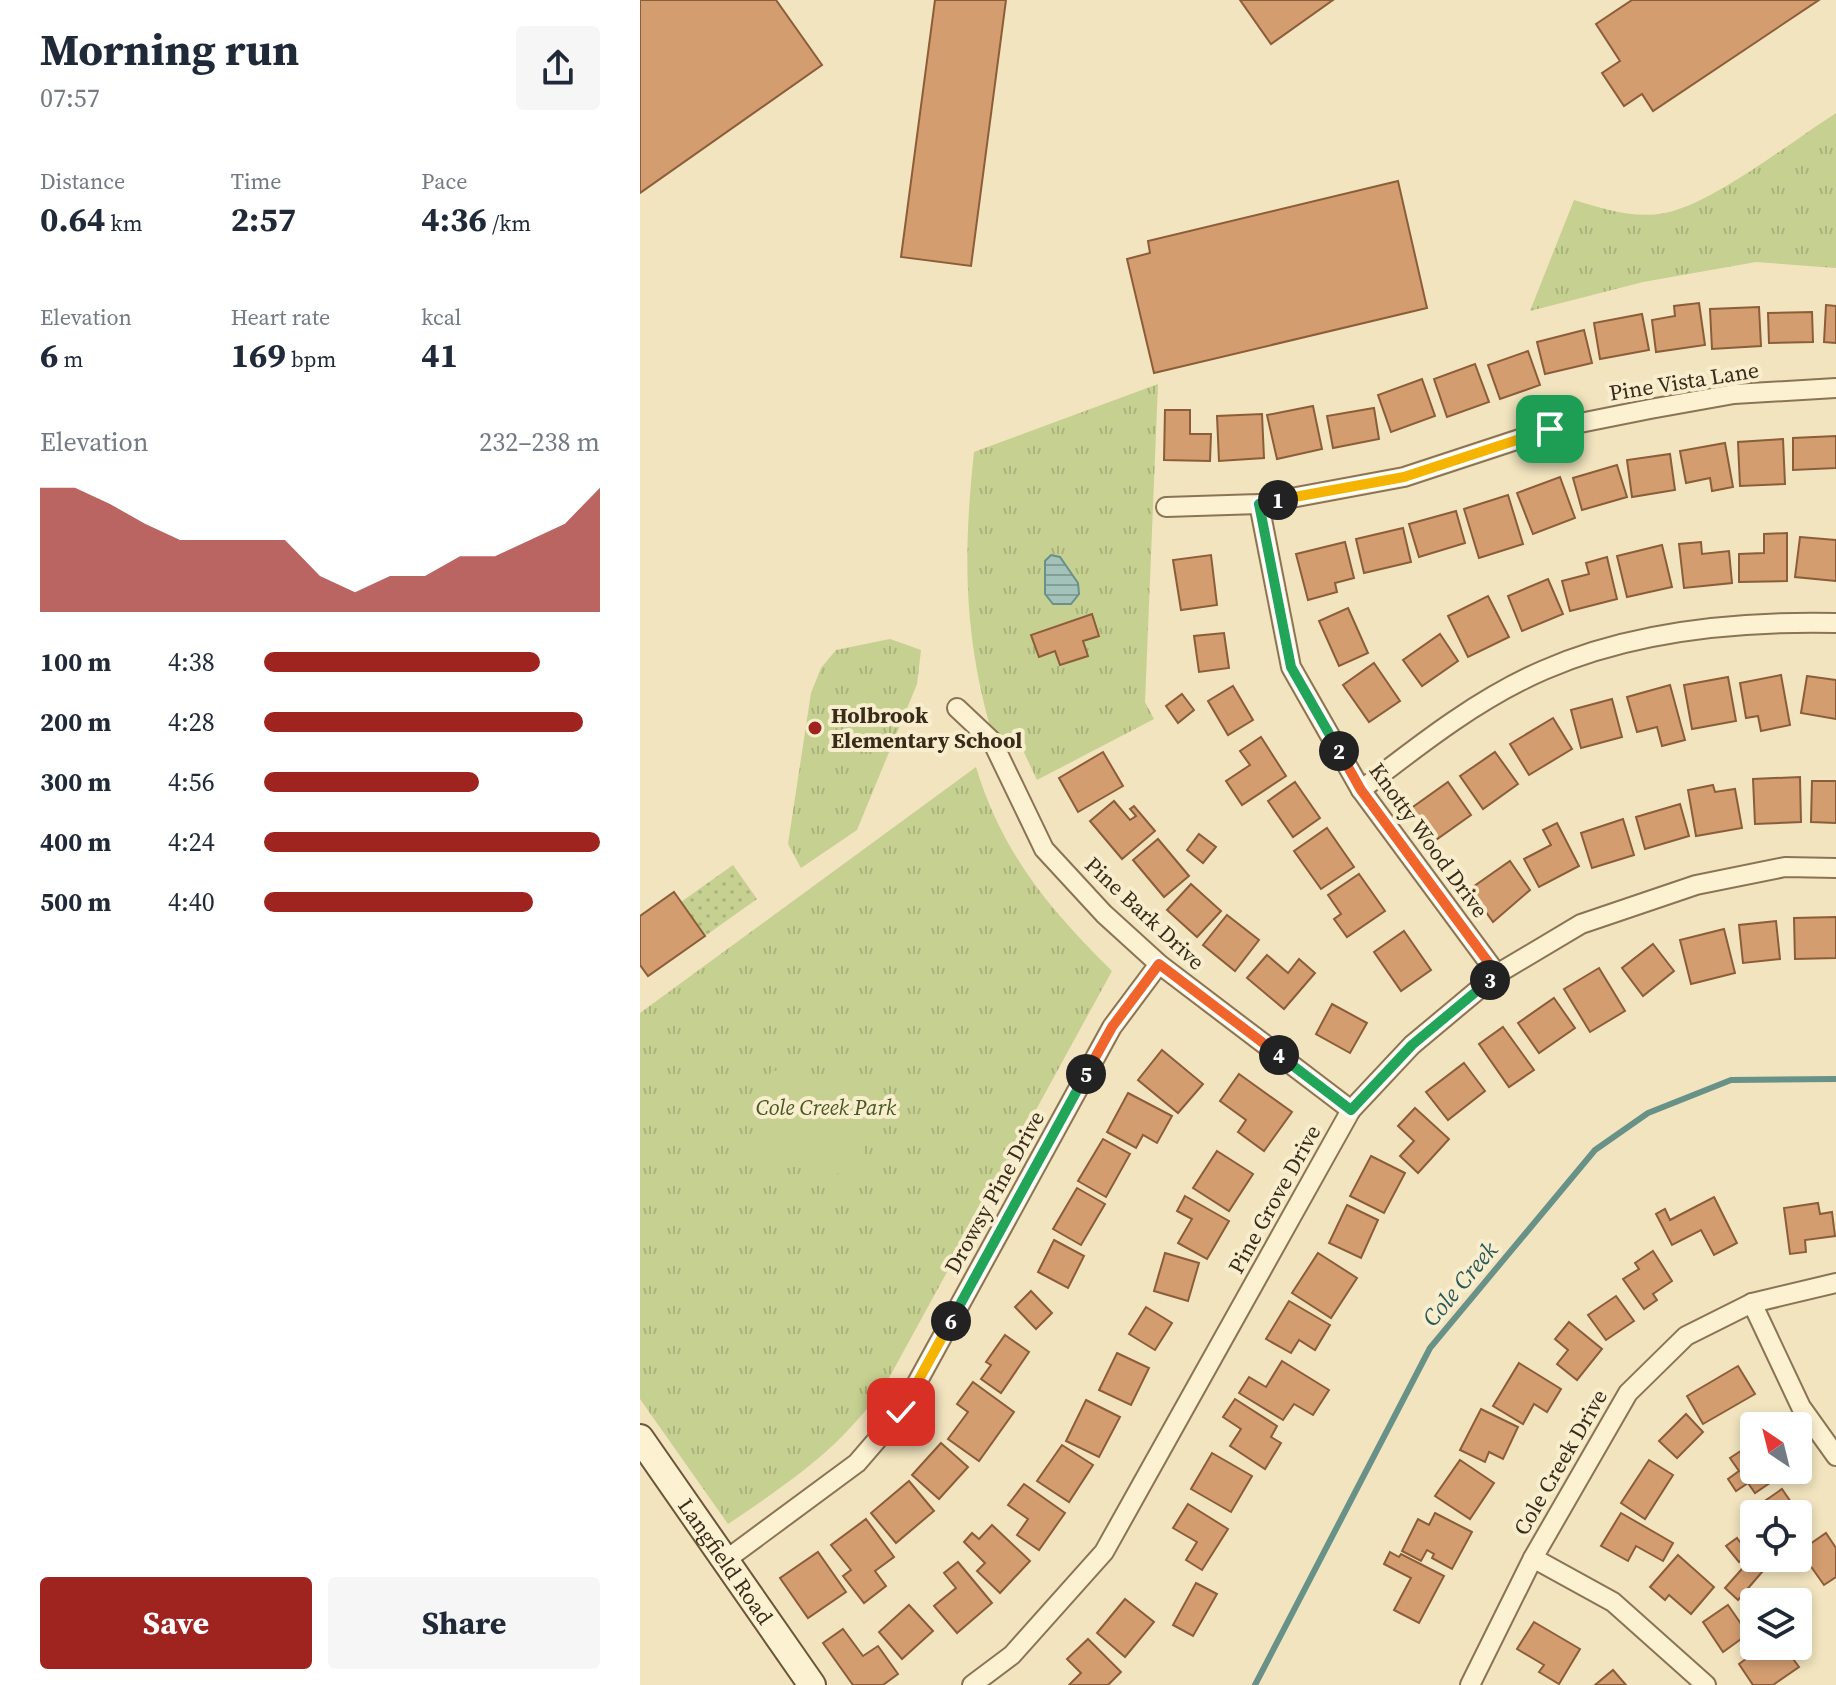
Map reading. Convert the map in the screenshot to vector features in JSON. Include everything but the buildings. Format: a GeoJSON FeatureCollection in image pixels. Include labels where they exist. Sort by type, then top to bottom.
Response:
{"type":"FeatureCollection","features":[{"type":"Feature","properties":{"kind":"street","name":"Pine Vista Lane"},"geometry":{"type":"LineString","coordinates":[[1166,507],[1259,504],[1404,477],[1550,429],[1636,411],[1734,394],[1836,388]]}},
{"type":"Feature","properties":{"kind":"street","name":"Knotty Wood Drive"},"geometry":{"type":"LineString","coordinates":[[1259,504],[1291,667],[1361,790],[1497,974]]}},
{"type":"Feature","properties":{"kind":"street"},"geometry":{"type":"LineString","coordinates":[[1361,790],[1448,724],[1544,670],[1641,639],[1740,626],[1836,623]]}},
{"type":"Feature","properties":{"kind":"street","name":"Pine Bark Drive"},"geometry":{"type":"LineString","coordinates":[[957,708],[992,741],[1044,849],[1104,914],[1159,964],[1351,1110]]}},
{"type":"Feature","properties":{"kind":"street","name":"Pine Grove Drive"},"geometry":{"type":"LineString","coordinates":[[972,1685],[1012,1655],[1104,1552],[1351,1110],[1412,1045],[1497,974],[1581,924],[1696,885],[1785,867],[1836,868]]}},
{"type":"Feature","properties":{"kind":"street","name":"Drowsy Pine Drive"},"geometry":{"type":"LineString","coordinates":[[723,1562],[857,1463],[901,1412],[1112,1027],[1159,964]]}},
{"type":"Feature","properties":{"kind":"street","name":"Cole Creek Drive"},"geometry":{"type":"LineString","coordinates":[[1470,1685],[1533,1558],[1628,1393],[1686,1336],[1752,1303],[1836,1283]]}},
{"type":"Feature","properties":{"kind":"street"},"geometry":{"type":"LineString","coordinates":[[1752,1303],[1801,1407],[1836,1456]]}},
{"type":"Feature","properties":{"kind":"street","name":"Langfield Road"},"geometry":{"type":"LineString","coordinates":[[640,1438],[723,1562],[812,1685]]}},
{"type":"Feature","properties":{"kind":"street"},"geometry":{"type":"LineString","coordinates":[[1533,1558],[1613,1602],[1706,1685]]}},
{"type":"Feature","properties":{"kind":"green space"},"geometry":{"type":"Polygon","coordinates":[[[1836,113],[1836,268],[1756,262],[1643,282],[1530,311],[1574,200],[1642,215],[1684,208],[1728,185],[1836,113]]]}},
{"type":"Feature","properties":{"kind":"green space"},"geometry":{"type":"Polygon","coordinates":[[[1158,384],[1145,702],[1154,719],[1037,780],[1021,746],[999,756],[979,679],[967,569],[974,452],[1158,384]]]}},
{"type":"Feature","properties":{"kind":"green space"},"geometry":{"type":"Polygon","coordinates":[[[890,639],[921,650],[917,684],[857,830],[801,868],[788,844],[811,693],[821,668],[836,650],[890,639]]]}},
{"type":"Feature","properties":{"kind":"green space","name":"Cole Creek Park"},"geometry":{"type":"Polygon","coordinates":[[[976,767],[999,826],[1030,878],[1068,925],[1112,971],[884,1387],[849,1430],[813,1463],[728,1524],[640,1399],[640,1013],[976,767]]]}},
{"type":"Feature","properties":{"kind":"green space"},"geometry":{"type":"Polygon","coordinates":[[[733,865],[757,899],[705,936],[681,902],[733,865]]]}},
{"type":"Feature","properties":{"kind":"green space"},"geometry":{"type":"Polygon","coordinates":[[[771,1070],[875,1086],[860,1177],[756,1161],[771,1070]]]}},
{"type":"Feature","properties":{"kind":"water"},"geometry":{"type":"Polygon","coordinates":[[[1051,555],[1060,557],[1078,583],[1079,594],[1071,604],[1053,604],[1045,594],[1045,561],[1051,555]]]}},
{"type":"Feature","properties":{"kind":"waterway","name":"Cole Creek"},"geometry":{"type":"LineString","coordinates":[[1255,1685],[1430,1348],[1595,1150],[1648,1113],[1731,1080],[1836,1079]]}},
{"type":"Feature","properties":{"kind":"place","name":"Holbrook Elementary School"},"geometry":{"type":"Point","coordinates":[815,728]}},
{"type":"Feature","properties":{"kind":"route"},"geometry":{"type":"LineString","coordinates":[[901,1412],[1112,1027],[1159,964],[1351,1110],[1412,1045],[1497,974],[1361,790],[1291,667],[1259,504],[1404,477],[1550,429]]}}]}
